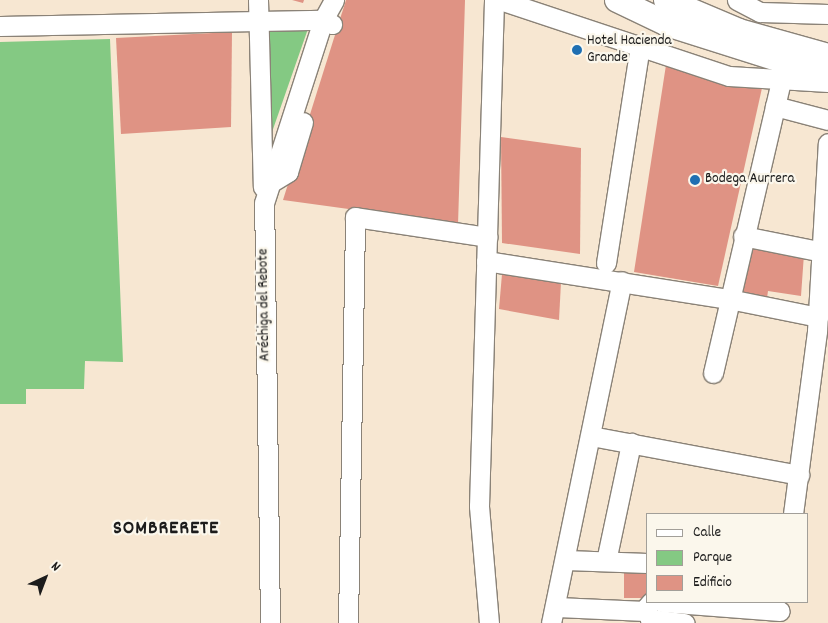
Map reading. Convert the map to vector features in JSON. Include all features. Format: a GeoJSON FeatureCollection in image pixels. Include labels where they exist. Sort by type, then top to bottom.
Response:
{"type":"FeatureCollection","features":[{"type":"Feature","properties":{"kind":"main road"},"geometry":{"type":"LineString","coordinates":[[617,0],[683,30],[828,75]]}},
{"type":"Feature","properties":{"kind":"main road"},"geometry":{"type":"LineString","coordinates":[[666,0],[739,31],[828,56]]}},
{"type":"Feature","properties":{"kind":"street"},"geometry":{"type":"LineString","coordinates":[[258,0],[264,203]]}},
{"type":"Feature","properties":{"kind":"street"},"geometry":{"type":"LineString","coordinates":[[0,26],[328,22],[334,0]]}},
{"type":"Feature","properties":{"kind":"street"},"geometry":{"type":"LineString","coordinates":[[489,623],[479,506],[494,0]]}},
{"type":"Feature","properties":{"kind":"street"},"geometry":{"type":"LineString","coordinates":[[500,0],[729,76],[781,81],[828,82]]}},
{"type":"Feature","properties":{"kind":"street"},"geometry":{"type":"LineString","coordinates":[[737,0],[760,12],[828,14]]}},
{"type":"Feature","properties":{"kind":"street","name":"Aréchiga del Rebote"},"geometry":{"type":"LineString","coordinates":[[270,623],[264,203],[270,183],[288,172],[328,22]]}},
{"type":"Feature","properties":{"kind":"street"},"geometry":{"type":"LineString","coordinates":[[606,264],[640,46]]}},
{"type":"Feature","properties":{"kind":"street"},"geometry":{"type":"LineString","coordinates":[[713,373],[743,236],[781,81]]}},
{"type":"Feature","properties":{"kind":"street"},"geometry":{"type":"LineString","coordinates":[[775,106],[828,120]]}},
{"type":"Feature","properties":{"kind":"street"},"geometry":{"type":"LineString","coordinates":[[793,513],[821,327],[828,143]]}},
{"type":"Feature","properties":{"kind":"street"},"geometry":{"type":"LineString","coordinates":[[348,623],[355,217],[487,237]]}},
{"type":"Feature","properties":{"kind":"street"},"geometry":{"type":"LineString","coordinates":[[743,236],[825,252]]}},
{"type":"Feature","properties":{"kind":"street"},"geometry":{"type":"LineString","coordinates":[[486,261],[729,299],[821,327]]}},
{"type":"Feature","properties":{"kind":"street"},"geometry":{"type":"LineString","coordinates":[[622,281],[554,615],[649,606],[653,620],[685,623]]}},
{"type":"Feature","properties":{"kind":"street"},"geometry":{"type":"LineString","coordinates":[[591,436],[799,475]]}},
{"type":"Feature","properties":{"kind":"street"},"geometry":{"type":"LineString","coordinates":[[606,561],[631,443]]}},
{"type":"Feature","properties":{"kind":"street"},"geometry":{"type":"LineString","coordinates":[[566,560],[646,563]]}},
{"type":"Feature","properties":{"kind":"street"},"geometry":{"type":"LineString","coordinates":[[674,603],[780,612]]}},
{"type":"Feature","properties":{"kind":"green space"},"geometry":{"type":"Polygon","coordinates":[[[310,23],[264,155],[261,24],[310,23]]]}},
{"type":"Feature","properties":{"kind":"green space"},"geometry":{"type":"Polygon","coordinates":[[[110,39],[123,362],[85,361],[84,389],[26,389],[26,404],[0,404],[0,42],[110,39]]]}},
{"type":"Feature","properties":{"kind":"building"},"geometry":{"type":"Polygon","coordinates":[[[292,0],[304,0],[303,3],[292,0]]]}},
{"type":"Feature","properties":{"kind":"building"},"geometry":{"type":"Polygon","coordinates":[[[346,0],[465,0],[458,224],[283,200],[346,0]]]}},
{"type":"Feature","properties":{"kind":"building"},"geometry":{"type":"Polygon","coordinates":[[[232,32],[231,127],[121,134],[116,38],[232,32]]]}},
{"type":"Feature","properties":{"kind":"building","name":"Bodega Aurrera"},"geometry":{"type":"Polygon","coordinates":[[[666,65],[762,88],[718,286],[634,272],[666,65]]]}},
{"type":"Feature","properties":{"kind":"building"},"geometry":{"type":"Polygon","coordinates":[[[501,137],[581,148],[580,254],[502,243],[501,137]]]}},
{"type":"Feature","properties":{"kind":"building"},"geometry":{"type":"Polygon","coordinates":[[[744,246],[804,254],[801,296],[768,291],[767,298],[736,292],[744,246]]]}},
{"type":"Feature","properties":{"kind":"building"},"geometry":{"type":"Polygon","coordinates":[[[502,274],[561,282],[559,320],[499,309],[502,274]]]}},
{"type":"Feature","properties":{"kind":"building"},"geometry":{"type":"Polygon","coordinates":[[[624,569],[646,570],[646,598],[624,598],[624,569]]]}},
{"type":"Feature","properties":{"kind":"place","name":"Hotel Hacienda Grande"},"geometry":{"type":"Point","coordinates":[577,50]}},
{"type":"Feature","properties":{"kind":"place","name":"Bodega Aurrera"},"geometry":{"type":"Point","coordinates":[695,180]}},
{"type":"Feature","properties":{"kind":"district","name":"SOMBRERETE"},"geometry":{"type":"Point","coordinates":[166,529]}}]}
